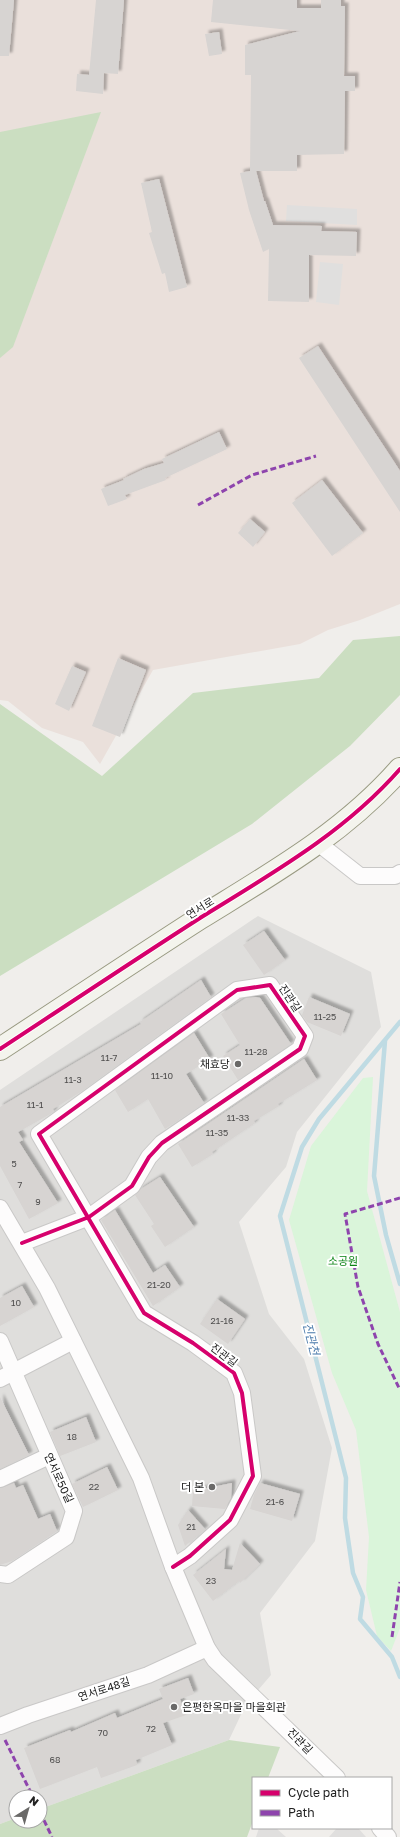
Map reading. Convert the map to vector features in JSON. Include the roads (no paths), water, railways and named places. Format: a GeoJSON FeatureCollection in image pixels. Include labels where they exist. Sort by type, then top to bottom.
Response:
{"type":"FeatureCollection","features":[{"type":"Feature","properties":{"kind":"main road","name":"연서로"},"geometry":{"type":"LineString","coordinates":[[0,1049],[155,947],[318,843],[349,819],[400,769]]}},
{"type":"Feature","properties":{"kind":"street"},"geometry":{"type":"LineString","coordinates":[[318,843],[360,876],[395,876],[400,873]]}},
{"type":"Feature","properties":{"kind":"street","name":"진관길"},"geometry":{"type":"LineString","coordinates":[[22,1243],[89,1217],[132,1186],[149,1157],[162,1143],[300,1049],[305,1036],[270,985],[237,990],[39,1134],[89,1217],[144,1313],[193,1343],[234,1373],[242,1393],[253,1476],[230,1520],[190,1556],[173,1567]]}},
{"type":"Feature","properties":{"kind":"street","name":"진관길"},"geometry":{"type":"LineString","coordinates":[[0,1208],[22,1243],[54,1301],[141,1478],[173,1567],[207,1648],[215,1660],[336,1777]]}},
{"type":"Feature","properties":{"kind":"street","name":"연서로50길"},"geometry":{"type":"LineString","coordinates":[[0,1341],[74,1511],[66,1537],[8,1575],[0,1574]]}},
{"type":"Feature","properties":{"kind":"street"},"geometry":{"type":"LineString","coordinates":[[0,1379],[73,1341]]}},
{"type":"Feature","properties":{"kind":"street"},"geometry":{"type":"LineString","coordinates":[[0,1479],[49,1456]]}},
{"type":"Feature","properties":{"kind":"street","name":"연서로48길"},"geometry":{"type":"LineString","coordinates":[[0,1726],[28,1714],[148,1675],[207,1648]]}},
{"type":"Feature","properties":{"kind":"street"},"geometry":{"type":"LineString","coordinates":[[381,1829],[388,1837]]}},
{"type":"Feature","properties":{"kind":"waterway","name":"진관천"},"geometry":{"type":"LineString","coordinates":[[400,1022],[319,1119],[302,1147],[280,1216],[346,1478],[345,1518],[353,1573],[363,1597],[360,1619],[392,1657],[400,1677]]}},
{"type":"Feature","properties":{"kind":"waterway"},"geometry":{"type":"LineString","coordinates":[[385,1041],[374,1176],[386,1235],[400,1284]]}},
{"type":"Feature","properties":{"kind":"place","name":"채효당"},"geometry":{"type":"Point","coordinates":[238,1064]}},
{"type":"Feature","properties":{"kind":"place","name":"더 본"},"geometry":{"type":"Point","coordinates":[212,1487]}},
{"type":"Feature","properties":{"kind":"place","name":"은평한옥마을 마을회관"},"geometry":{"type":"Point","coordinates":[174,1707]}},
{"type":"Feature","properties":{"kind":"park label","name":"소공원"},"geometry":{"type":"Point","coordinates":[343,1261]}}]}
